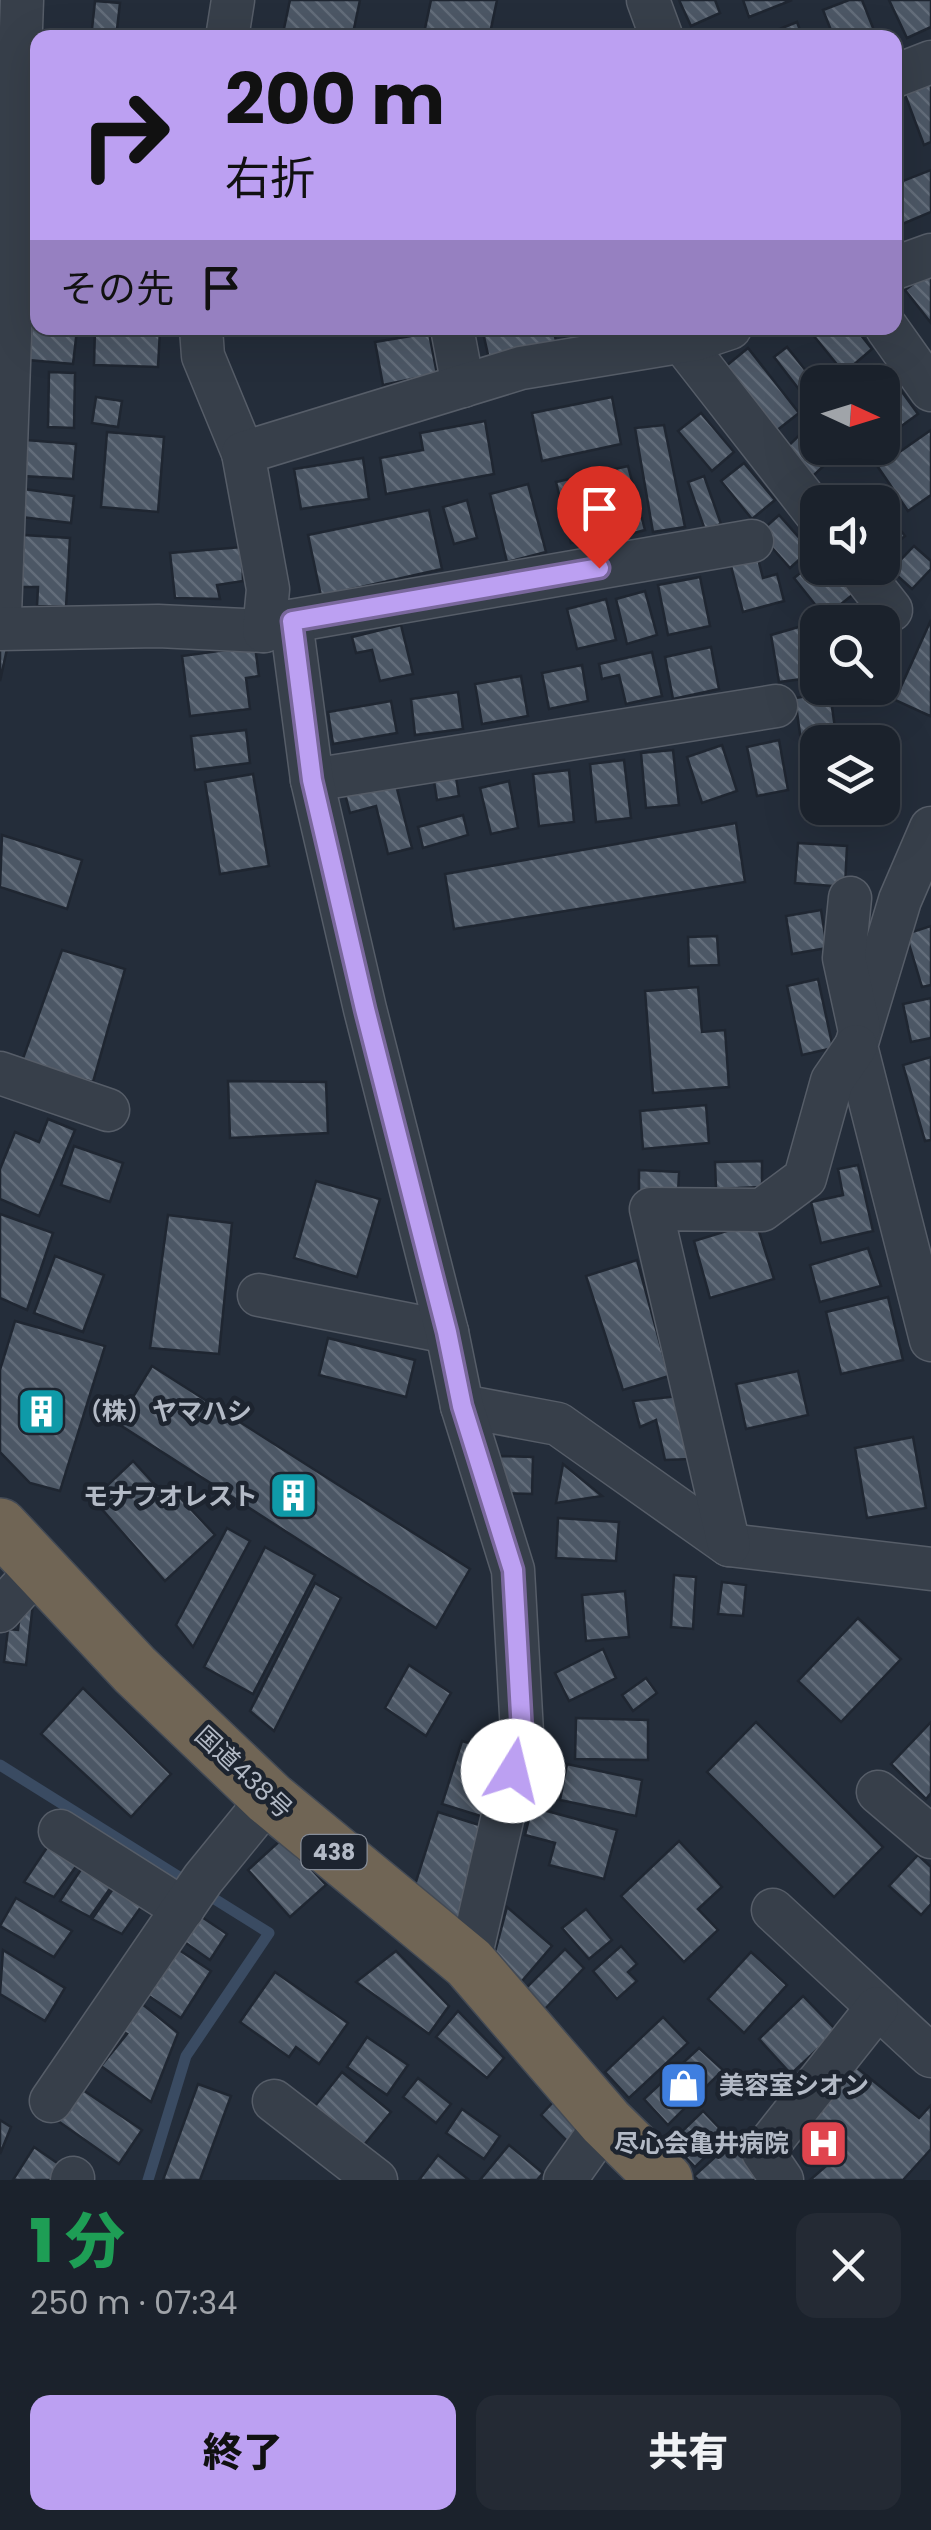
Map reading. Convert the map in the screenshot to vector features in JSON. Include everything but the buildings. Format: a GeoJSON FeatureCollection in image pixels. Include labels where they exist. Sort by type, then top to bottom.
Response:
{"type":"FeatureCollection","features":[{"type":"Feature","properties":{"kind":"highway","name":"国道438号"},"geometry":{"type":"LineString","coordinates":[[0,1526],[135,1670],[269,1798],[470,1963],[606,2122],[665,2180]]}},
{"type":"Feature","properties":{"kind":"street"},"geometry":{"type":"LineString","coordinates":[[0,615],[22,0]]}},
{"type":"Feature","properties":{"kind":"street"},"geometry":{"type":"LineString","coordinates":[[228,30],[233,0]]}},
{"type":"Feature","properties":{"kind":"street"},"geometry":{"type":"LineString","coordinates":[[648,0],[659,30]]}},
{"type":"Feature","properties":{"kind":"street"},"geometry":{"type":"LineString","coordinates":[[902,73],[931,62]]}},
{"type":"Feature","properties":{"kind":"street"},"geometry":{"type":"LineString","coordinates":[[902,265],[931,255]]}},
{"type":"Feature","properties":{"kind":"street"},"geometry":{"type":"LineString","coordinates":[[202,335],[203,356],[243,453],[268,589],[365,1009],[462,1406],[513,1570],[522,1732],[470,1963]]}},
{"type":"Feature","properties":{"kind":"street"},"geometry":{"type":"LineString","coordinates":[[453,335],[463,386]]}},
{"type":"Feature","properties":{"kind":"street"},"geometry":{"type":"LineString","coordinates":[[892,335],[931,390]]}},
{"type":"Feature","properties":{"kind":"street"},"geometry":{"type":"LineString","coordinates":[[243,453],[521,368],[661,338],[800,496]]}},
{"type":"Feature","properties":{"kind":"street"},"geometry":{"type":"LineString","coordinates":[[0,630],[278,626],[752,541]]}},
{"type":"Feature","properties":{"kind":"street"},"geometry":{"type":"LineString","coordinates":[[871,585],[886,605]]}},
{"type":"Feature","properties":{"kind":"street"},"geometry":{"type":"LineString","coordinates":[[312,780],[776,706]]}},
{"type":"Feature","properties":{"kind":"street"},"geometry":{"type":"LineString","coordinates":[[729,1544],[651,1209],[762,1210],[805,1178],[832,1081],[858,1039],[900,900],[931,828]]}},
{"type":"Feature","properties":{"kind":"street"},"geometry":{"type":"LineString","coordinates":[[850,898],[844,958],[858,1039],[931,1340]]}},
{"type":"Feature","properties":{"kind":"street"},"geometry":{"type":"LineString","coordinates":[[0,1073],[108,1110]]}},
{"type":"Feature","properties":{"kind":"street"},"geometry":{"type":"LineString","coordinates":[[259,1295],[447,1332]]}},
{"type":"Feature","properties":{"kind":"street"},"geometry":{"type":"LineString","coordinates":[[462,1406],[558,1424],[729,1544],[931,1569]]}},
{"type":"Feature","properties":{"kind":"street"},"geometry":{"type":"LineString","coordinates":[[0,1611],[39,1568]]}},
{"type":"Feature","properties":{"kind":"street"},"geometry":{"type":"LineString","coordinates":[[878,1792],[931,1837]]}},
{"type":"Feature","properties":{"kind":"street"},"geometry":{"type":"LineString","coordinates":[[51,2101],[182,1909],[269,1798]]}},
{"type":"Feature","properties":{"kind":"street"},"geometry":{"type":"LineString","coordinates":[[60,1831],[182,1909]]}},
{"type":"Feature","properties":{"kind":"street"},"geometry":{"type":"LineString","coordinates":[[773,1910],[931,2056]]}},
{"type":"Feature","properties":{"kind":"street"},"geometry":{"type":"LineString","coordinates":[[782,2180],[763,2152],[877,2008]]}},
{"type":"Feature","properties":{"kind":"street"},"geometry":{"type":"LineString","coordinates":[[274,2101],[376,2180]]}},
{"type":"Feature","properties":{"kind":"street"},"geometry":{"type":"LineString","coordinates":[[565,2180],[606,2122]]}},
{"type":"Feature","properties":{"kind":"waterway"},"geometry":{"type":"LineString","coordinates":[[0,1765],[269,1933],[186,2056],[148,2180]]}},
{"type":"Feature","properties":{"kind":"place","name":"（株）ヤマハシ"},"geometry":{"type":"Point","coordinates":[42,1411]}},
{"type":"Feature","properties":{"kind":"place","name":"モナフオレスト"},"geometry":{"type":"Point","coordinates":[293,1496]}},
{"type":"Feature","properties":{"kind":"place","name":"美容室シオン"},"geometry":{"type":"Point","coordinates":[684,2085]}},
{"type":"Feature","properties":{"kind":"place","name":"尽心会亀井病院"},"geometry":{"type":"Point","coordinates":[824,2143]}},
{"type":"Feature","properties":{"kind":"route"},"geometry":{"type":"LineString","coordinates":[[513,1771],[522,1732],[513,1570],[462,1406],[365,1009],[312,780],[292,621],[599,568]]}}]}
